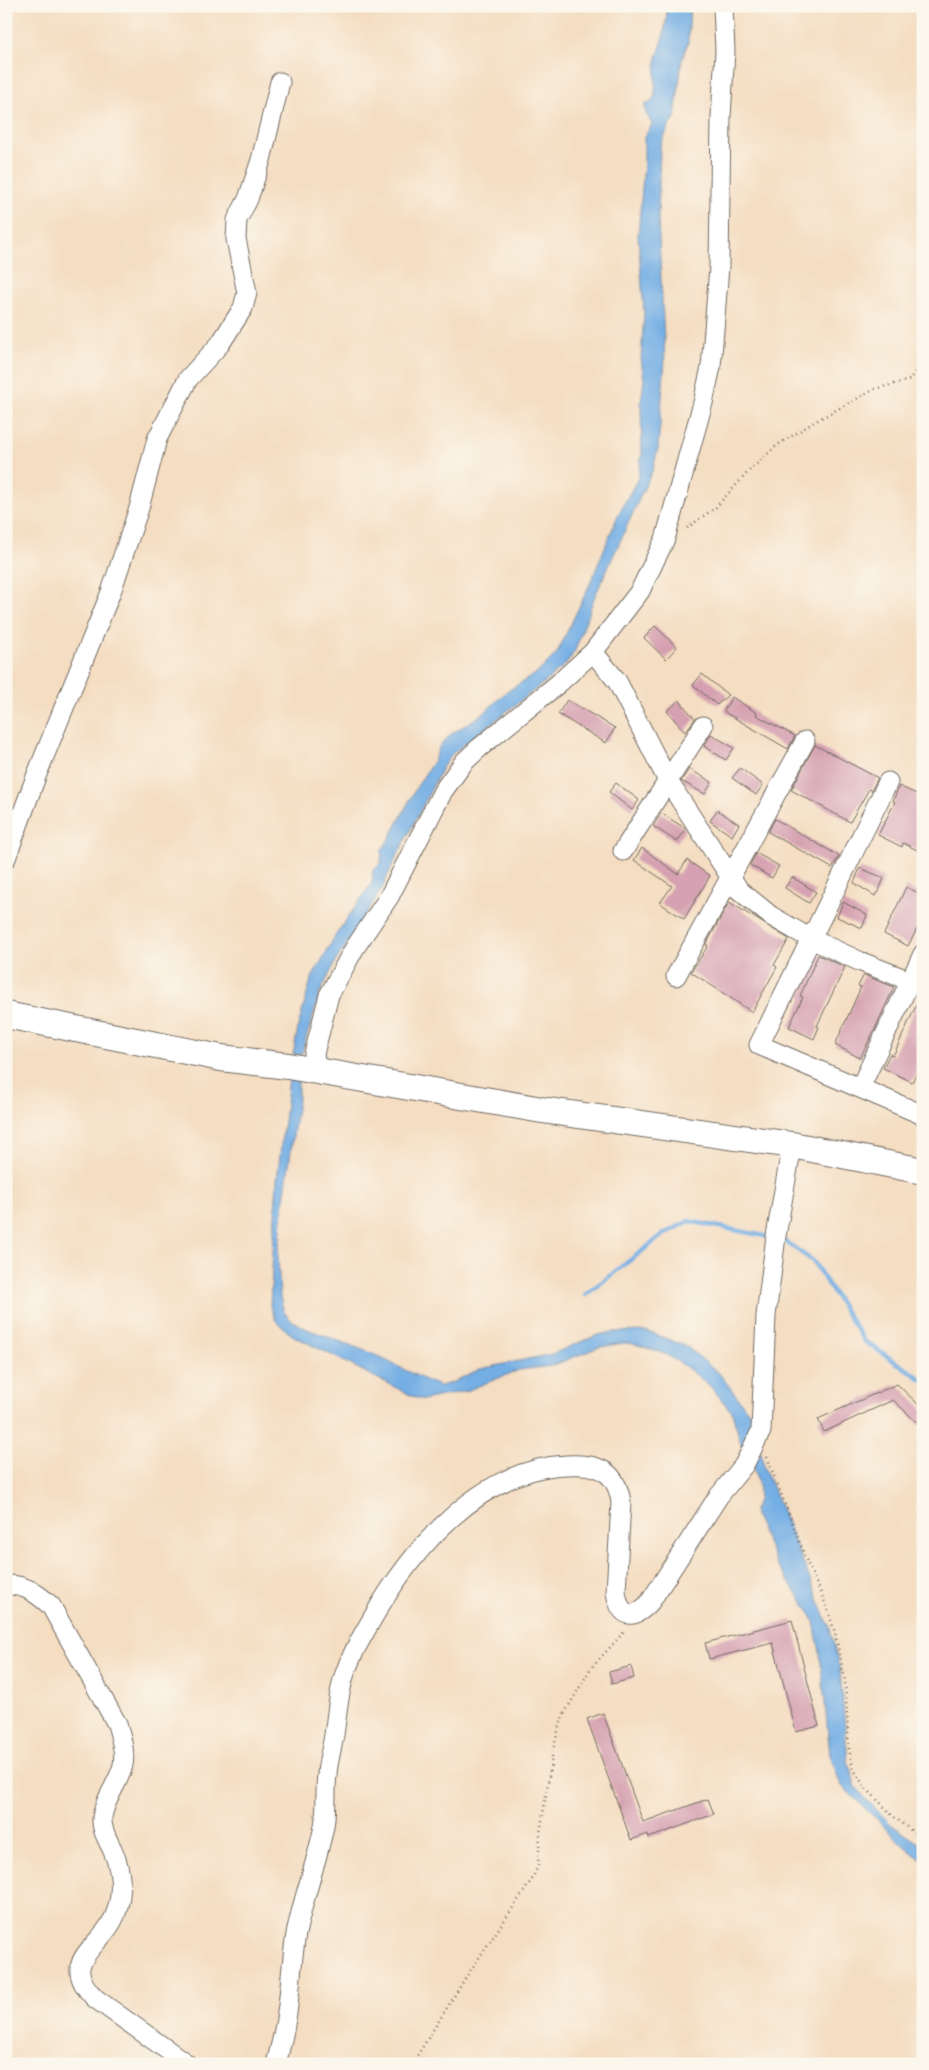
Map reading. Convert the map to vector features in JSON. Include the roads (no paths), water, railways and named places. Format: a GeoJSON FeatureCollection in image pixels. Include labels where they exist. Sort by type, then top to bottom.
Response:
{"type":"FeatureCollection","features":[{"type":"Feature","properties":{"kind":"street"},"geometry":{"type":"LineString","coordinates":[[304,1069],[314,1054],[329,995],[354,949],[389,897],[433,809],[454,776],[464,762],[494,734],[559,684],[594,652],[640,591],[666,539],[704,403],[711,367],[719,267],[721,117],[725,51],[723,6]]}},
{"type":"Feature","properties":{"kind":"street"},"geometry":{"type":"LineString","coordinates":[[6,858],[37,774],[111,592],[139,508],[157,439],[188,379],[220,344],[243,308],[248,293],[236,239],[237,220],[248,199],[262,160],[280,82]]}},
{"type":"Feature","properties":{"kind":"street"},"geometry":{"type":"LineString","coordinates":[[594,652],[617,681],[668,781],[730,878],[740,890],[771,916],[811,939],[859,961],[916,983]]}},
{"type":"Feature","properties":{"kind":"street"},"geometry":{"type":"LineString","coordinates":[[623,851],[703,726]]}},
{"type":"Feature","properties":{"kind":"street"},"geometry":{"type":"LineString","coordinates":[[676,976],[805,741]]}},
{"type":"Feature","properties":{"kind":"street"},"geometry":{"type":"LineString","coordinates":[[888,782],[759,1045],[923,1115]]}},
{"type":"Feature","properties":{"kind":"street"},"geometry":{"type":"LineString","coordinates":[[860,1088],[916,983],[923,954]]}},
{"type":"Feature","properties":{"kind":"street"},"geometry":{"type":"LineString","coordinates":[[6,1016],[194,1053],[304,1069],[542,1110],[792,1145],[923,1170]]}},
{"type":"Feature","properties":{"kind":"street"},"geometry":{"type":"LineString","coordinates":[[276,2064],[288,2005],[290,1971],[297,1932],[324,1825],[327,1773],[340,1692],[350,1659],[360,1638],[380,1603],[404,1569],[432,1536],[483,1494],[516,1476],[544,1467],[574,1464],[588,1465],[601,1469],[612,1476],[619,1490],[617,1597],[621,1608],[631,1615],[636,1615],[650,1602],[713,1504],[744,1465],[761,1431],[766,1316],[776,1236],[792,1145]]}},
{"type":"Feature","properties":{"kind":"street"},"geometry":{"type":"LineString","coordinates":[[6,1585],[27,1588],[39,1595],[51,1606],[116,1724],[123,1744],[123,1764],[102,1818],[104,1830],[120,1872],[121,1891],[117,1911],[111,1925],[85,1955],[80,1966],[80,1977],[84,1987],[96,1999],[187,2064]]}},
{"type":"Feature","properties":{"kind":"water"},"geometry":{"type":"Polygon","coordinates":[[[666,6],[690,6],[688,42],[682,60],[675,118],[669,126],[660,146],[658,219],[665,360],[658,449],[653,469],[594,598],[575,651],[567,663],[550,678],[453,753],[442,768],[382,889],[336,961],[320,993],[301,1055],[293,1054],[311,980],[335,936],[372,883],[373,871],[381,863],[382,850],[416,788],[434,760],[439,747],[451,734],[484,713],[506,692],[537,673],[557,653],[590,584],[618,515],[638,478],[642,453],[641,403],[644,379],[641,359],[644,312],[638,235],[644,164],[644,138],[652,124],[646,113],[645,105],[651,102],[655,95],[656,61],[667,17],[666,6]]]}},
{"type":"Feature","properties":{"kind":"water"},"geometry":{"type":"Polygon","coordinates":[[[289,1078],[298,1079],[298,1101],[278,1256],[280,1297],[284,1312],[291,1320],[307,1329],[371,1353],[440,1386],[451,1383],[480,1369],[552,1354],[598,1335],[613,1332],[646,1331],[686,1346],[719,1373],[754,1419],[753,1437],[742,1447],[732,1412],[709,1385],[685,1366],[665,1354],[635,1344],[623,1343],[600,1347],[551,1366],[519,1370],[466,1391],[423,1400],[292,1335],[276,1321],[270,1305],[277,1180],[289,1078]]]}},
{"type":"Feature","properties":{"kind":"water"},"geometry":{"type":"Polygon","coordinates":[[[761,1452],[764,1467],[830,1628],[840,1671],[848,1761],[856,1787],[892,1825],[923,1846],[923,1861],[903,1845],[841,1785],[830,1755],[820,1653],[814,1622],[809,1611],[777,1565],[755,1516],[754,1509],[759,1492],[752,1463],[761,1452]]]}},
{"type":"Feature","properties":{"kind":"waterway"},"geometry":{"type":"LineString","coordinates":[[585,1295],[664,1234],[689,1221],[770,1237]]}},
{"type":"Feature","properties":{"kind":"waterway"},"geometry":{"type":"LineString","coordinates":[[783,1240],[813,1261],[864,1341],[923,1380]]}}]}
